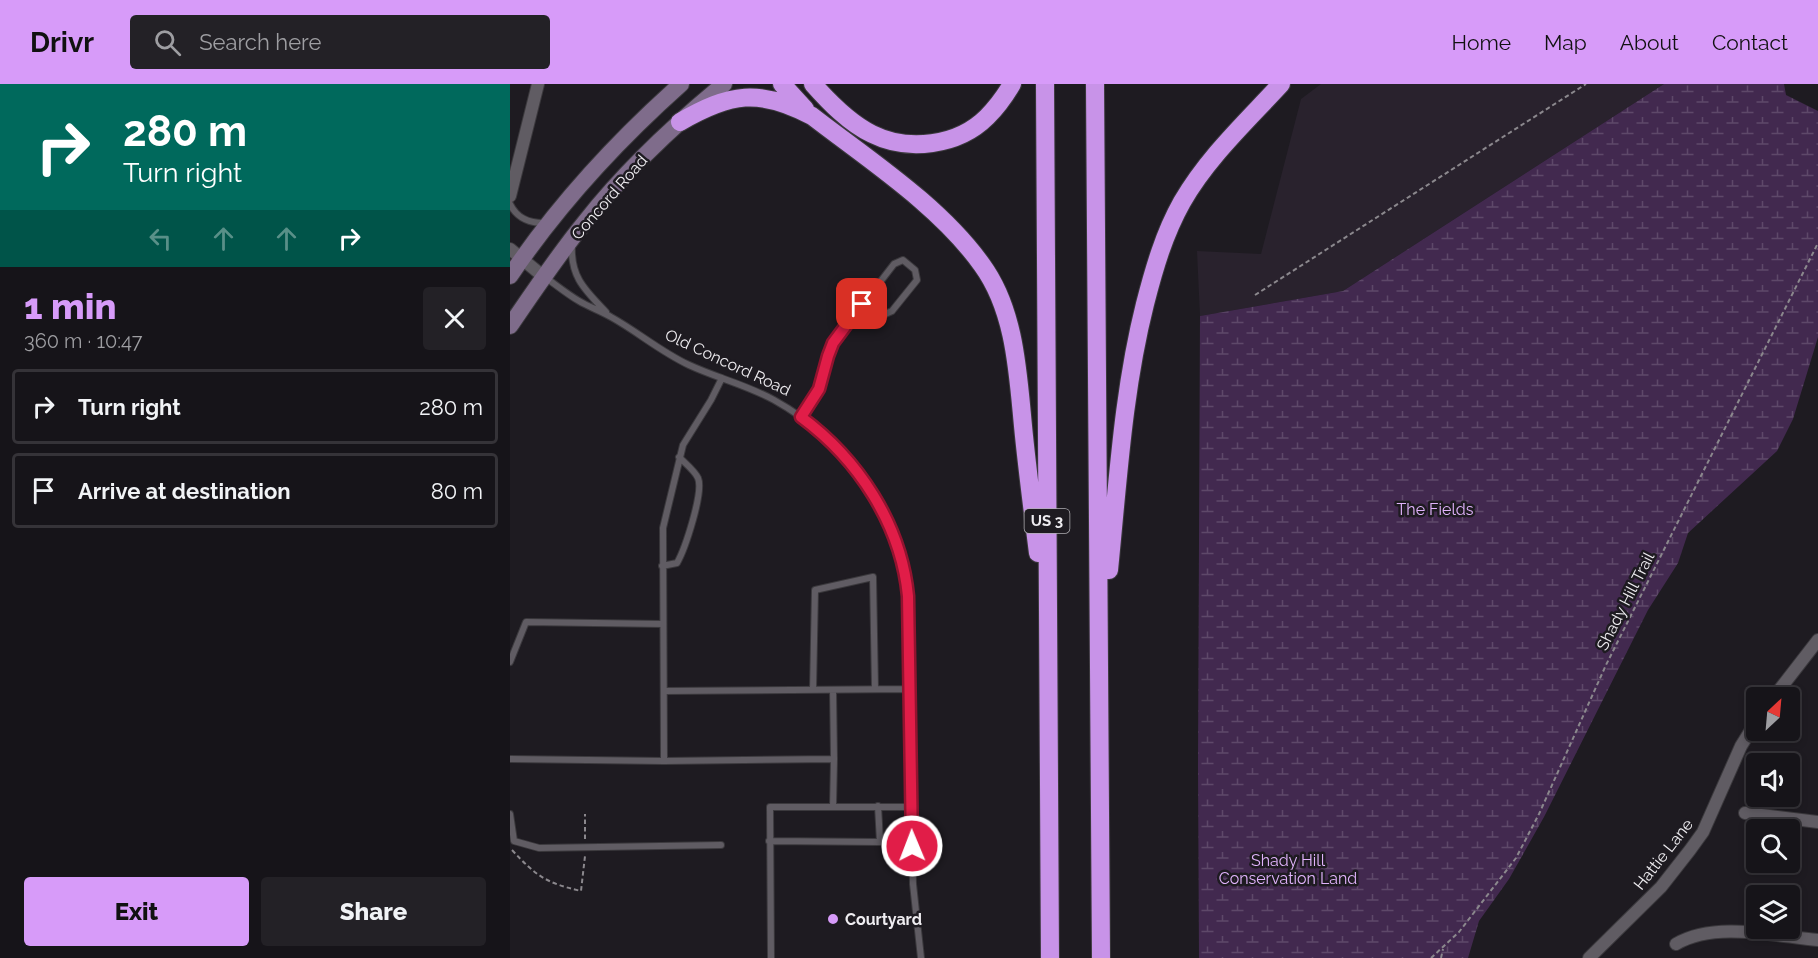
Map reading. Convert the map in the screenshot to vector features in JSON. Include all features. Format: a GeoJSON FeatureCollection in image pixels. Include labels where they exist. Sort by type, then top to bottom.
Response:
{"type":"FeatureCollection","features":[{"type":"Feature","properties":{"kind":"highway"},"geometry":{"type":"LineString","coordinates":[[782,84],[812,116],[941,218],[984,267],[995,288],[1011,334],[1048,642]]}},
{"type":"Feature","properties":{"kind":"highway"},"geometry":{"type":"LineString","coordinates":[[816,86],[855,124],[870,134],[904,144],[925,144],[952,139],[974,128],[987,118],[1002,101],[1012,84]]}},
{"type":"Feature","properties":{"kind":"highway","name":"US 3"},"geometry":{"type":"LineString","coordinates":[[1045,84],[1050,958]]}},
{"type":"Feature","properties":{"kind":"highway"},"geometry":{"type":"LineString","coordinates":[[1095,84],[1101,958]]}},
{"type":"Feature","properties":{"kind":"highway"},"geometry":{"type":"LineString","coordinates":[[1099,658],[1126,398],[1137,333],[1150,282],[1165,237],[1182,203],[1208,163],[1281,84]]}},
{"type":"Feature","properties":{"kind":"highway"},"geometry":{"type":"LineString","coordinates":[[680,122],[714,104],[742,97],[776,101],[796,107],[812,116]]}},
{"type":"Feature","properties":{"kind":"main road","name":"Concord Road"},"geometry":{"type":"LineString","coordinates":[[510,276],[516,254],[550,222],[618,145],[681,84]]}},
{"type":"Feature","properties":{"kind":"main road","name":"Concord Road"},"geometry":{"type":"LineString","coordinates":[[510,326],[573,237],[628,173],[680,122],[724,84]]}},
{"type":"Feature","properties":{"kind":"street"},"geometry":{"type":"LineString","coordinates":[[510,196],[538,84]]}},
{"type":"Feature","properties":{"kind":"street","name":"Old Concord Road"},"geometry":{"type":"LineString","coordinates":[[516,254],[544,277]]}},
{"type":"Feature","properties":{"kind":"street"},"geometry":{"type":"LineString","coordinates":[[1782,687],[1818,640]]}},
{"type":"Feature","properties":{"kind":"street","name":"Hattie Lane"},"geometry":{"type":"LineString","coordinates":[[1589,958],[1661,887],[1703,832],[1746,738]]}},
{"type":"Feature","properties":{"kind":"street"},"geometry":{"type":"LineString","coordinates":[[1745,813],[1818,822]]}},
{"type":"Feature","properties":{"kind":"street"},"geometry":{"type":"LineString","coordinates":[[1676,944],[1689,936],[1727,932],[1818,940]]}},
{"type":"Feature","properties":{"kind":"lane"},"geometry":{"type":"LineString","coordinates":[[510,204],[518,216],[526,220],[534,223],[550,222]]}},
{"type":"Feature","properties":{"kind":"lane","name":"Old Concord Road"},"geometry":{"type":"LineString","coordinates":[[573,237],[572,259],[577,278],[611,317]]}},
{"type":"Feature","properties":{"kind":"lane"},"geometry":{"type":"LineString","coordinates":[[801,417],[816,396],[828,356],[837,336],[862,304],[894,264],[903,260],[915,270],[917,280],[892,311],[881,316],[862,304]]}},
{"type":"Feature","properties":{"kind":"lane","name":"Old Concord Road"},"geometry":{"type":"LineString","coordinates":[[544,277],[579,301],[611,317],[677,359],[760,393],[801,417],[831,441],[853,467],[875,499],[892,533],[906,580],[914,894],[921,958]]}},
{"type":"Feature","properties":{"kind":"lane"},"geometry":{"type":"LineString","coordinates":[[664,761],[663,528],[679,457],[687,437],[722,378]]}},
{"type":"Feature","properties":{"kind":"lane"},"geometry":{"type":"LineString","coordinates":[[662,566],[677,563],[683,554],[699,490],[698,478],[679,457]]}},
{"type":"Feature","properties":{"kind":"lane"},"geometry":{"type":"LineString","coordinates":[[813,690],[815,591],[873,577],[875,689]]}},
{"type":"Feature","properties":{"kind":"lane"},"geometry":{"type":"LineString","coordinates":[[510,662],[525,622],[663,624]]}},
{"type":"Feature","properties":{"kind":"lane"},"geometry":{"type":"LineString","coordinates":[[664,691],[910,689]]}},
{"type":"Feature","properties":{"kind":"lane"},"geometry":{"type":"LineString","coordinates":[[833,690],[833,807]]}},
{"type":"Feature","properties":{"kind":"lane"},"geometry":{"type":"LineString","coordinates":[[510,759],[664,761],[834,759]]}},
{"type":"Feature","properties":{"kind":"lane"},"geometry":{"type":"LineString","coordinates":[[769,841],[880,842],[878,806]]}},
{"type":"Feature","properties":{"kind":"lane"},"geometry":{"type":"LineString","coordinates":[[771,958],[770,807],[912,807]]}},
{"type":"Feature","properties":{"kind":"lane"},"geometry":{"type":"LineString","coordinates":[[510,814],[514,841],[539,848],[721,846]]}},
{"type":"Feature","properties":{"kind":"path"},"geometry":{"type":"LineString","coordinates":[[1255,295],[1586,84]]}},
{"type":"Feature","properties":{"kind":"path","name":"Shady Hill Trail"},"geometry":{"type":"LineString","coordinates":[[1441,958],[1444,946],[1459,932],[1516,858],[1539,814],[1606,665],[1818,243]]}},
{"type":"Feature","properties":{"kind":"path"},"geometry":{"type":"LineString","coordinates":[[510,848],[543,879],[556,885],[581,891],[585,863],[585,814]]}},
{"type":"Feature","properties":{"kind":"path"},"geometry":{"type":"LineString","coordinates":[[1431,958],[1444,946]]}},
{"type":"Feature","properties":{"kind":"shaded area"},"geometry":{"type":"Polygon","coordinates":[[[1321,84],[1664,84],[1343,291],[1200,316],[1197,251],[1261,254],[1301,99],[1321,84]]]}},
{"type":"Feature","properties":{"kind":"green space","name":"The Fields"},"geometry":{"type":"Polygon","coordinates":[[[1664,84],[1784,84],[1786,95],[1818,111],[1818,337],[1793,419],[1777,451],[1688,533],[1678,563],[1648,610],[1544,817],[1509,879],[1479,921],[1468,958],[1199,958],[1200,316],[1343,291],[1664,84]]]}},
{"type":"Feature","properties":{"kind":"place","name":"Courtyard"},"geometry":{"type":"Point","coordinates":[833,919]}},
{"type":"Feature","properties":{"kind":"route"},"geometry":{"type":"LineString","coordinates":[[862,304],[829,350],[819,389],[801,417],[831,441],[865,483],[885,516],[903,566],[908,596],[912,846]]}},
{"type":"Feature","properties":{"kind":"park label","name":"Shady Hill Conservation Land"},"geometry":{"type":"Point","coordinates":[1288,869]}}]}
